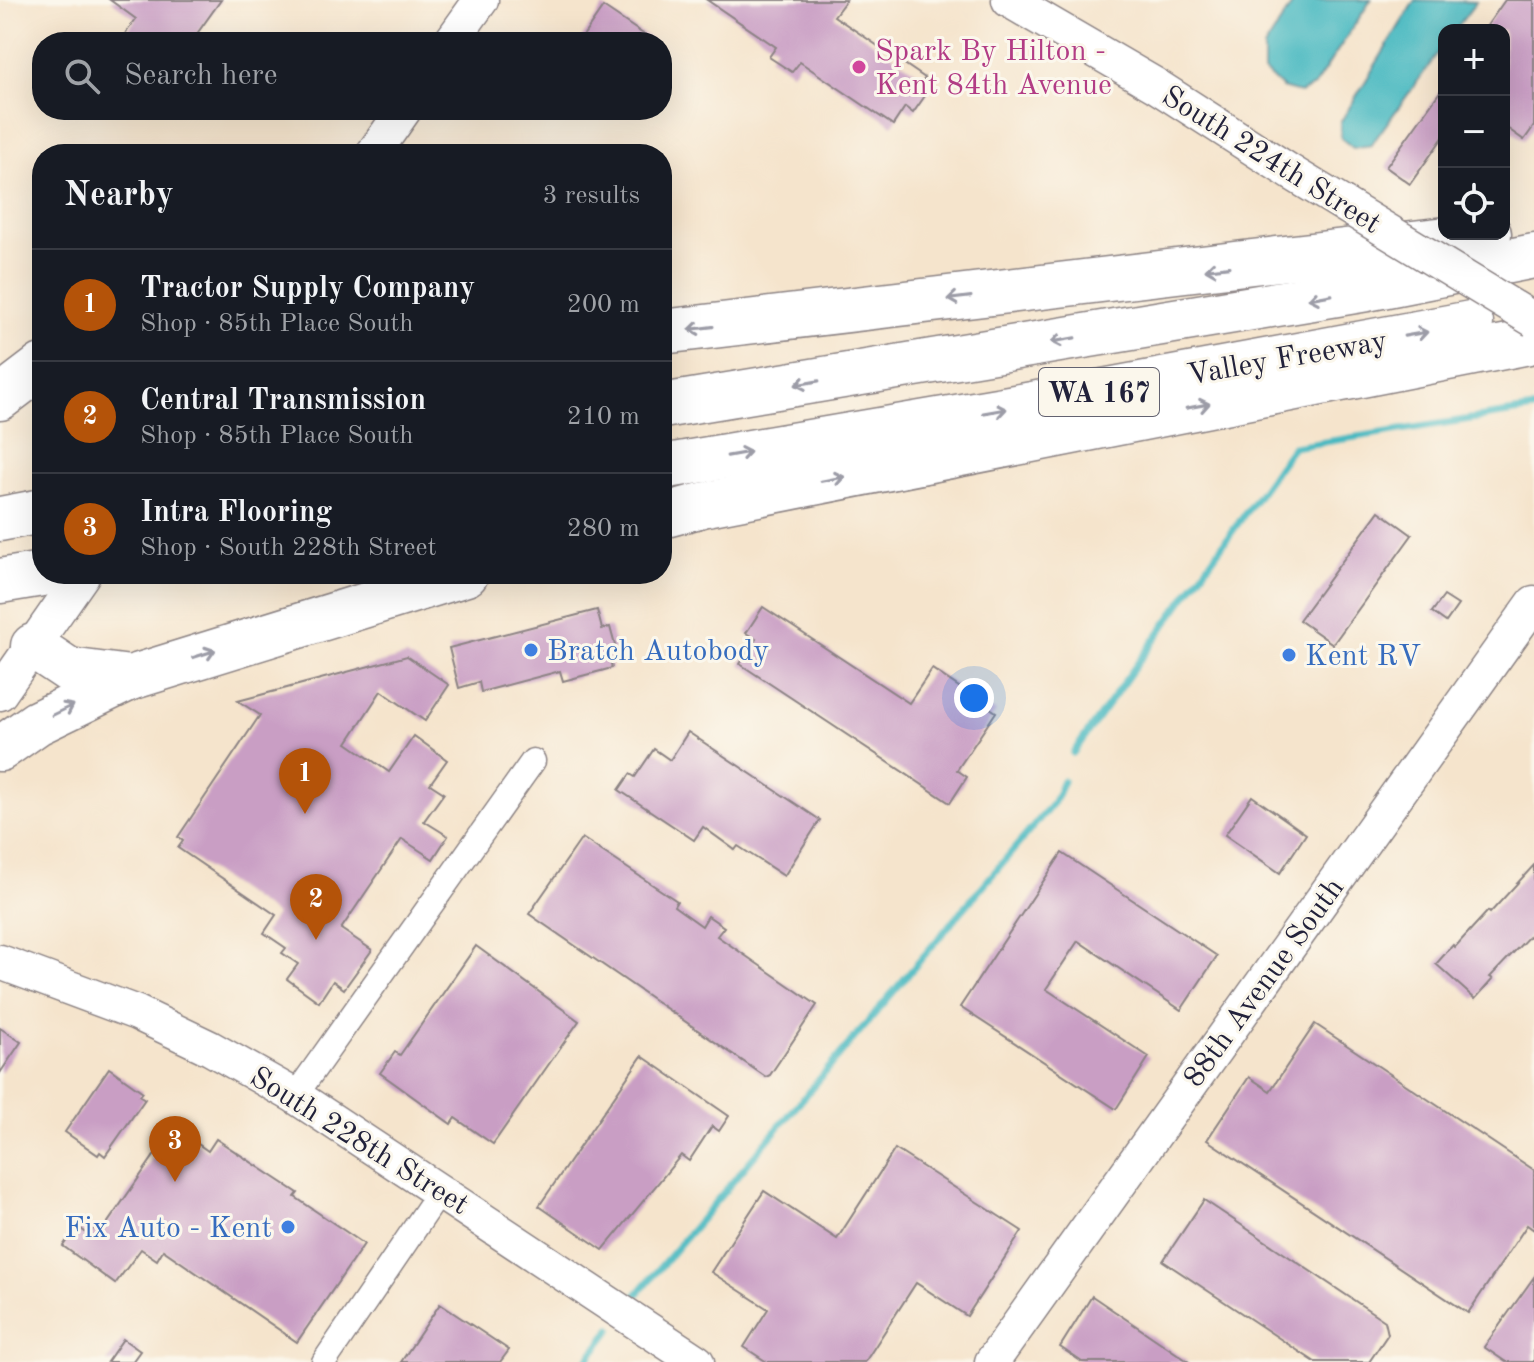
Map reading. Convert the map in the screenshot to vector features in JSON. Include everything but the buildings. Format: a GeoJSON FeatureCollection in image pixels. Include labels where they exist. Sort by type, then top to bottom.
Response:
{"type":"FeatureCollection","features":[{"type":"Feature","properties":{"kind":"highway"},"geometry":{"type":"LineString","coordinates":[[1510,231],[1534,229]]}},
{"type":"Feature","properties":{"kind":"highway"},"geometry":{"type":"LineString","coordinates":[[672,331],[1438,240]]}},
{"type":"Feature","properties":{"kind":"highway","name":"Valley Freeway"},"geometry":{"type":"LineString","coordinates":[[672,404],[1367,289],[1534,256]]}},
{"type":"Feature","properties":{"kind":"highway","name":"Valley Freeway"},"geometry":{"type":"LineString","coordinates":[[672,465],[1027,405],[1534,311]]}},
{"type":"Feature","properties":{"kind":"highway"},"geometry":{"type":"LineString","coordinates":[[672,513],[1534,341]]}},
{"type":"Feature","properties":{"kind":"highway"},"geometry":{"type":"LineString","coordinates":[[0,398],[32,374]]}},
{"type":"Feature","properties":{"kind":"highway"},"geometry":{"type":"LineString","coordinates":[[0,581],[32,576]]}},
{"type":"Feature","properties":{"kind":"highway"},"geometry":{"type":"LineString","coordinates":[[0,749],[37,723],[130,678],[434,584]]}},
{"type":"Feature","properties":{"kind":"highway"},"geometry":{"type":"LineString","coordinates":[[33,646],[69,670],[130,678]]}},
{"type":"Feature","properties":{"kind":"street"},"geometry":{"type":"LineString","coordinates":[[458,32],[481,0]]}},
{"type":"Feature","properties":{"kind":"street","name":"South 224th Street"},"geometry":{"type":"LineString","coordinates":[[1009,0],[1155,85],[1292,173],[1534,320]]}},
{"type":"Feature","properties":{"kind":"street"},"geometry":{"type":"LineString","coordinates":[[380,144],[397,120]]}},
{"type":"Feature","properties":{"kind":"street"},"geometry":{"type":"LineString","coordinates":[[0,693],[76,584]]}},
{"type":"Feature","properties":{"kind":"street","name":"88th Avenue South"},"geometry":{"type":"LineString","coordinates":[[992,1362],[1534,603]]}},
{"type":"Feature","properties":{"kind":"street"},"geometry":{"type":"LineString","coordinates":[[295,1096],[533,761]]}},
{"type":"Feature","properties":{"kind":"street","name":"South 228th Street"},"geometry":{"type":"LineString","coordinates":[[0,962],[137,1013],[210,1048],[295,1096],[697,1362]]}},
{"type":"Feature","properties":{"kind":"street"},"geometry":{"type":"LineString","coordinates":[[324,1362],[441,1190]]}},
{"type":"Feature","properties":{"kind":"water"},"geometry":{"type":"Polygon","coordinates":[[[1295,0],[1371,0],[1314,86],[1300,93],[1282,88],[1264,71],[1264,48],[1295,0]]]}},
{"type":"Feature","properties":{"kind":"water"},"geometry":{"type":"Polygon","coordinates":[[[1415,0],[1476,2],[1460,24],[1438,24],[1438,53],[1371,145],[1353,148],[1341,138],[1340,123],[1415,0]]]}},
{"type":"Feature","properties":{"kind":"waterway"},"geometry":{"type":"LineString","coordinates":[[1073,753],[1293,447],[1534,409]]}},
{"type":"Feature","properties":{"kind":"waterway"},"geometry":{"type":"LineString","coordinates":[[635,1297],[1054,802],[1063,781]]}},
{"type":"Feature","properties":{"kind":"waterway"},"geometry":{"type":"LineString","coordinates":[[586,1362],[611,1329]]}},
{"type":"Feature","properties":{"kind":"place","name":"Spark By Hilton - Kent 84th Avenue"},"geometry":{"type":"Point","coordinates":[859,67]}},
{"type":"Feature","properties":{"kind":"place","name":"Bratch Autobody"},"geometry":{"type":"Point","coordinates":[531,650]}},
{"type":"Feature","properties":{"kind":"place","name":"Kent RV"},"geometry":{"type":"Point","coordinates":[1289,655]}},
{"type":"Feature","properties":{"kind":"place","name":"Tractor Supply Company"},"geometry":{"type":"Point","coordinates":[305,814]}},
{"type":"Feature","properties":{"kind":"place","name":"Central Transmission"},"geometry":{"type":"Point","coordinates":[316,940]}},
{"type":"Feature","properties":{"kind":"place","name":"Intra Flooring"},"geometry":{"type":"Point","coordinates":[175,1182]}},
{"type":"Feature","properties":{"kind":"place","name":"Fix Auto - Kent"},"geometry":{"type":"Point","coordinates":[288,1227]}}]}
